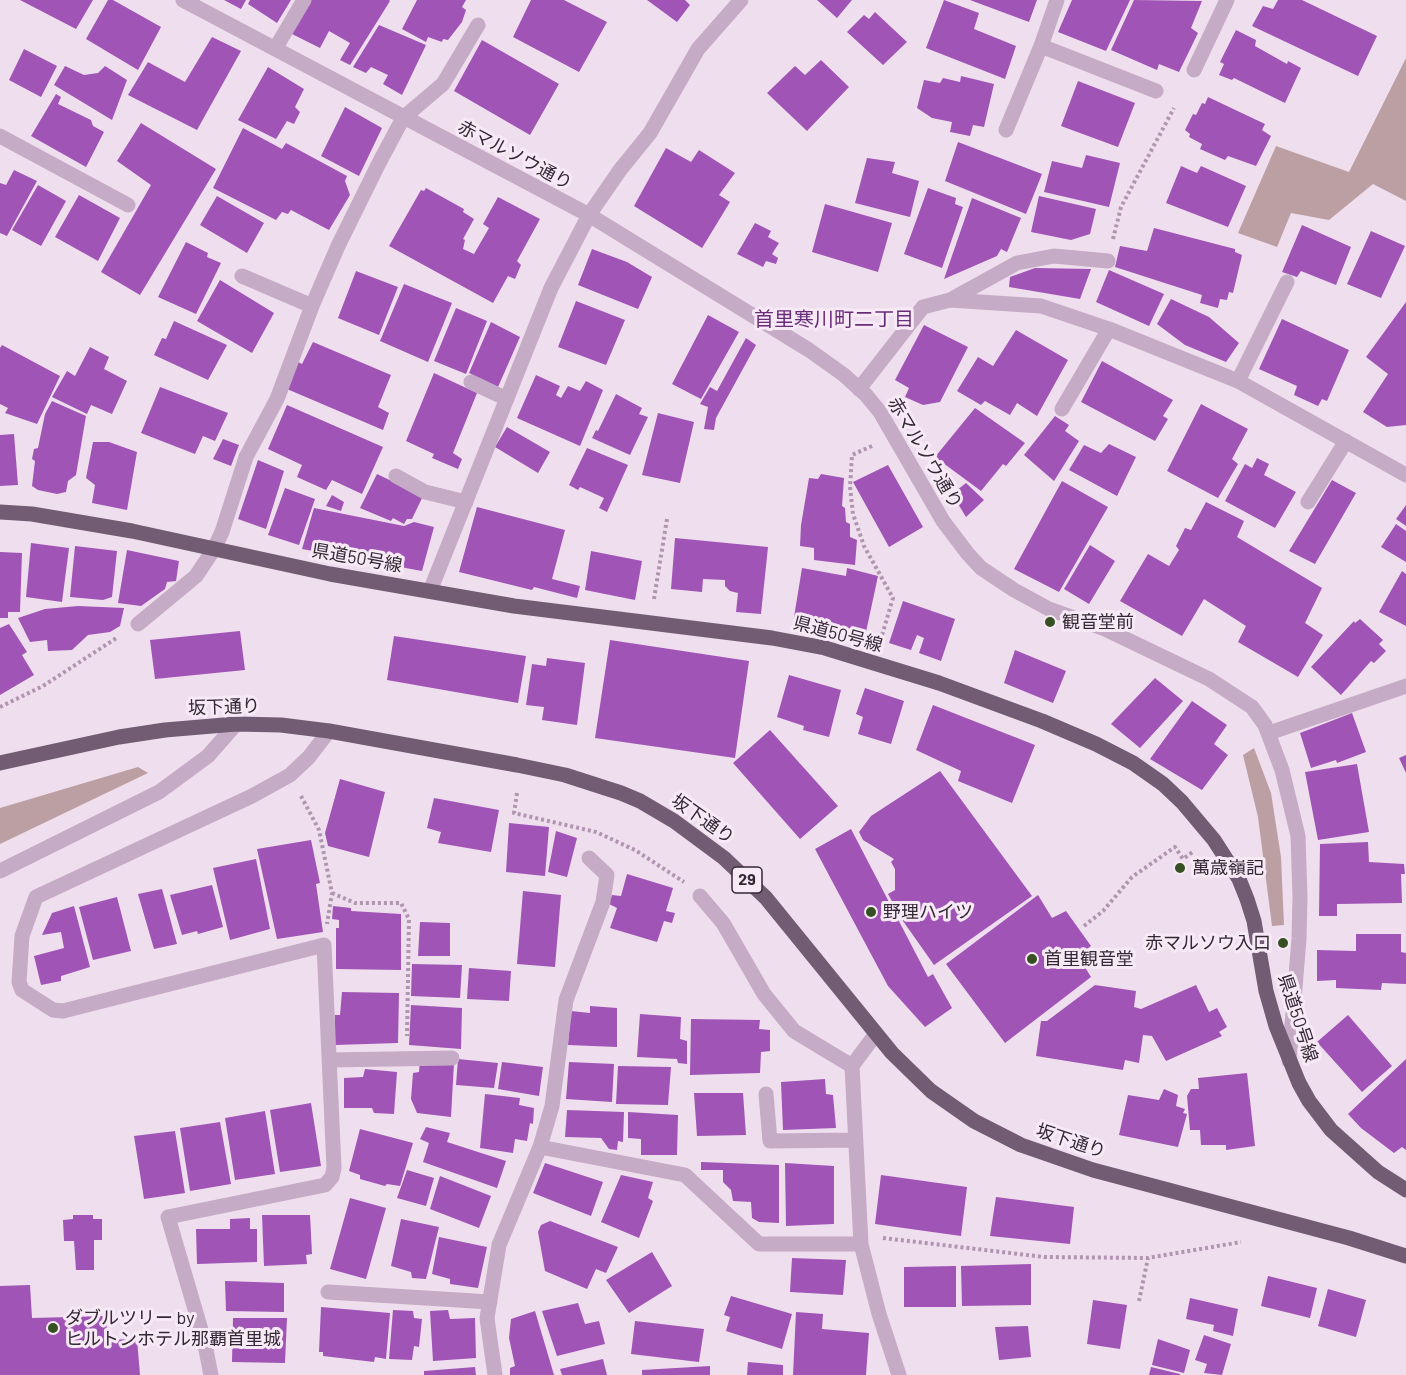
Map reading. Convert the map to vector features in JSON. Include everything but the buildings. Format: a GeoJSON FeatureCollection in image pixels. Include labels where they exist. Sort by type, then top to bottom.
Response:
{"type":"FeatureCollection","features":[{"type":"Feature","properties":{"kind":"main road","name":"県道50号線"},"geometry":{"type":"LineString","coordinates":[[0,512],[79,521],[330,574],[514,606],[772,638],[825,648],[939,683],[1096,744],[1133,763],[1163,784],[1182,802],[1214,840],[1239,879],[1247,899],[1254,921],[1266,991],[1276,1026],[1289,1061],[1309,1101],[1331,1130],[1365,1162],[1406,1190]]}},
{"type":"Feature","properties":{"kind":"main road","name":"坂下通り"},"geometry":{"type":"LineString","coordinates":[[0,764],[119,737],[165,730],[236,724],[281,725],[329,731],[565,775],[621,794],[649,806],[708,844],[766,898],[875,1035],[912,1074],[949,1106],[974,1122],[1022,1145],[1093,1170],[1349,1238],[1406,1256]]}},
{"type":"Feature","properties":{"kind":"street","name":"赤マルソウ通り"},"geometry":{"type":"LineString","coordinates":[[183,0],[589,215],[809,350],[859,388],[880,412],[954,538],[981,568],[1048,609],[1105,629],[1228,690],[1252,707],[1269,733],[1289,794],[1298,836],[1300,897],[1297,985],[1289,1061]]}},
{"type":"Feature","properties":{"kind":"street"},"geometry":{"type":"LineString","coordinates":[[275,49],[304,0]]}},
{"type":"Feature","properties":{"kind":"street"},"geometry":{"type":"LineString","coordinates":[[430,591],[551,288],[589,215],[620,170],[651,133],[698,50],[741,0]]}},
{"type":"Feature","properties":{"kind":"street"},"geometry":{"type":"LineString","coordinates":[[1006,130],[1041,46],[1057,0]]}},
{"type":"Feature","properties":{"kind":"street"},"geometry":{"type":"LineString","coordinates":[[1194,70],[1227,0]]}},
{"type":"Feature","properties":{"kind":"street"},"geometry":{"type":"LineString","coordinates":[[138,624],[196,576],[214,549],[222,532],[246,457],[277,399],[312,306],[343,236],[403,118],[443,84],[478,26]]}},
{"type":"Feature","properties":{"kind":"street"},"geometry":{"type":"LineString","coordinates":[[1041,46],[1156,91]]}},
{"type":"Feature","properties":{"kind":"street"},"geometry":{"type":"LineString","coordinates":[[0,136],[128,205]]}},
{"type":"Feature","properties":{"kind":"street"},"geometry":{"type":"LineString","coordinates":[[859,388],[923,308],[950,300],[1017,263],[1054,256],[1108,261]]}},
{"type":"Feature","properties":{"kind":"street"},"geometry":{"type":"LineString","coordinates":[[242,276],[312,306]]}},
{"type":"Feature","properties":{"kind":"street"},"geometry":{"type":"LineString","coordinates":[[1238,381],[1287,282]]}},
{"type":"Feature","properties":{"kind":"street"},"geometry":{"type":"LineString","coordinates":[[950,300],[1041,306],[1108,329],[1238,381],[1406,475]]}},
{"type":"Feature","properties":{"kind":"street"},"geometry":{"type":"LineString","coordinates":[[1062,409],[1108,329]]}},
{"type":"Feature","properties":{"kind":"street"},"geometry":{"type":"LineString","coordinates":[[471,382],[507,399]]}},
{"type":"Feature","properties":{"kind":"street"},"geometry":{"type":"LineString","coordinates":[[1308,502],[1346,441]]}},
{"type":"Feature","properties":{"kind":"street"},"geometry":{"type":"LineString","coordinates":[[396,476],[425,492],[466,502]]}},
{"type":"Feature","properties":{"kind":"street"},"geometry":{"type":"LineString","coordinates":[[1269,733],[1406,686]]}},
{"type":"Feature","properties":{"kind":"street"},"geometry":{"type":"LineString","coordinates":[[0,871],[159,792],[208,756],[236,724]]}},
{"type":"Feature","properties":{"kind":"street"},"geometry":{"type":"LineString","coordinates":[[211,1375],[204,1340],[168,1217],[325,1185],[332,1178],[334,1168],[324,945],[63,1011],[53,1010],[22,990],[19,982],[22,936],[36,897],[252,796],[290,775],[309,757],[329,731]]}},
{"type":"Feature","properties":{"kind":"street"},"geometry":{"type":"LineString","coordinates":[[495,1375],[487,1318],[499,1245],[540,1147],[552,1106],[566,1000],[603,902],[606,875],[589,858]]}},
{"type":"Feature","properties":{"kind":"street"},"geometry":{"type":"LineString","coordinates":[[700,896],[723,923],[764,994],[794,1031],[852,1066]]}},
{"type":"Feature","properties":{"kind":"street"},"geometry":{"type":"LineString","coordinates":[[875,1035],[852,1066],[861,1244],[898,1375]]}},
{"type":"Feature","properties":{"kind":"street"},"geometry":{"type":"LineString","coordinates":[[329,1060],[452,1058]]}},
{"type":"Feature","properties":{"kind":"street"},"geometry":{"type":"LineString","coordinates":[[766,1094],[770,1141],[856,1140]]}},
{"type":"Feature","properties":{"kind":"street"},"geometry":{"type":"LineString","coordinates":[[540,1147],[685,1175],[759,1244],[861,1244]]}},
{"type":"Feature","properties":{"kind":"street"},"geometry":{"type":"LineString","coordinates":[[328,1292],[490,1302]]}},
{"type":"Feature","properties":{"kind":"path"},"geometry":{"type":"LineString","coordinates":[[1108,261],[1121,207],[1194,70]]}},
{"type":"Feature","properties":{"kind":"path"},"geometry":{"type":"LineString","coordinates":[[874,663],[893,598],[864,546],[853,514],[850,487],[852,455],[894,435]]}},
{"type":"Feature","properties":{"kind":"path"},"geometry":{"type":"LineString","coordinates":[[650,624],[667,519]]}},
{"type":"Feature","properties":{"kind":"path"},"geometry":{"type":"LineString","coordinates":[[0,707],[43,686],[138,624]]}},
{"type":"Feature","properties":{"kind":"path"},"geometry":{"type":"LineString","coordinates":[[290,775],[319,830],[332,893],[324,945]]}},
{"type":"Feature","properties":{"kind":"path"},"geometry":{"type":"LineString","coordinates":[[1083,926],[1104,911],[1132,877],[1164,855]]}},
{"type":"Feature","properties":{"kind":"path"},"geometry":{"type":"LineString","coordinates":[[332,893],[355,903],[401,903],[409,919],[406,1058]]}},
{"type":"Feature","properties":{"kind":"path"},"geometry":{"type":"LineString","coordinates":[[861,1244],[871,1236],[1044,1257],[1148,1258],[1241,1242]]}},
{"type":"Feature","properties":{"kind":"path"},"geometry":{"type":"LineString","coordinates":[[1139,1301],[1148,1258]]}},
{"type":"Feature","properties":{"kind":"shaded area"},"geometry":{"type":"Polygon","coordinates":[[[1406,58],[1406,201],[1373,184],[1329,220],[1291,213],[1277,247],[1238,233],[1276,146],[1349,172],[1406,58]]]}},
{"type":"Feature","properties":{"kind":"shaded area"},"geometry":{"type":"Polygon","coordinates":[[[1254,748],[1271,793],[1281,857],[1284,925],[1272,926],[1258,817],[1243,755],[1254,748]]]}},
{"type":"Feature","properties":{"kind":"shaded area"},"geometry":{"type":"Polygon","coordinates":[[[138,767],[148,773],[0,844],[0,808],[138,767]]]}},
{"type":"Feature","properties":{"kind":"place","name":"観音堂前"},"geometry":{"type":"Point","coordinates":[1050,622]}},
{"type":"Feature","properties":{"kind":"place","name":"萬歳嶺記"},"geometry":{"type":"Point","coordinates":[1180,868]}},
{"type":"Feature","properties":{"kind":"place","name":"野理ハイツ"},"geometry":{"type":"Point","coordinates":[871,912]}},
{"type":"Feature","properties":{"kind":"place","name":"赤マルソウ入口"},"geometry":{"type":"Point","coordinates":[1283,943]}},
{"type":"Feature","properties":{"kind":"place","name":"首里観音堂"},"geometry":{"type":"Point","coordinates":[1032,959]}},
{"type":"Feature","properties":{"kind":"place","name":"ダブルツリー by ヒルトンホテル那覇首里城"},"geometry":{"type":"Point","coordinates":[53,1328]}},
{"type":"Feature","properties":{"kind":"district","name":"首里寒川町二丁目"},"geometry":{"type":"Point","coordinates":[834,319]}}]}
